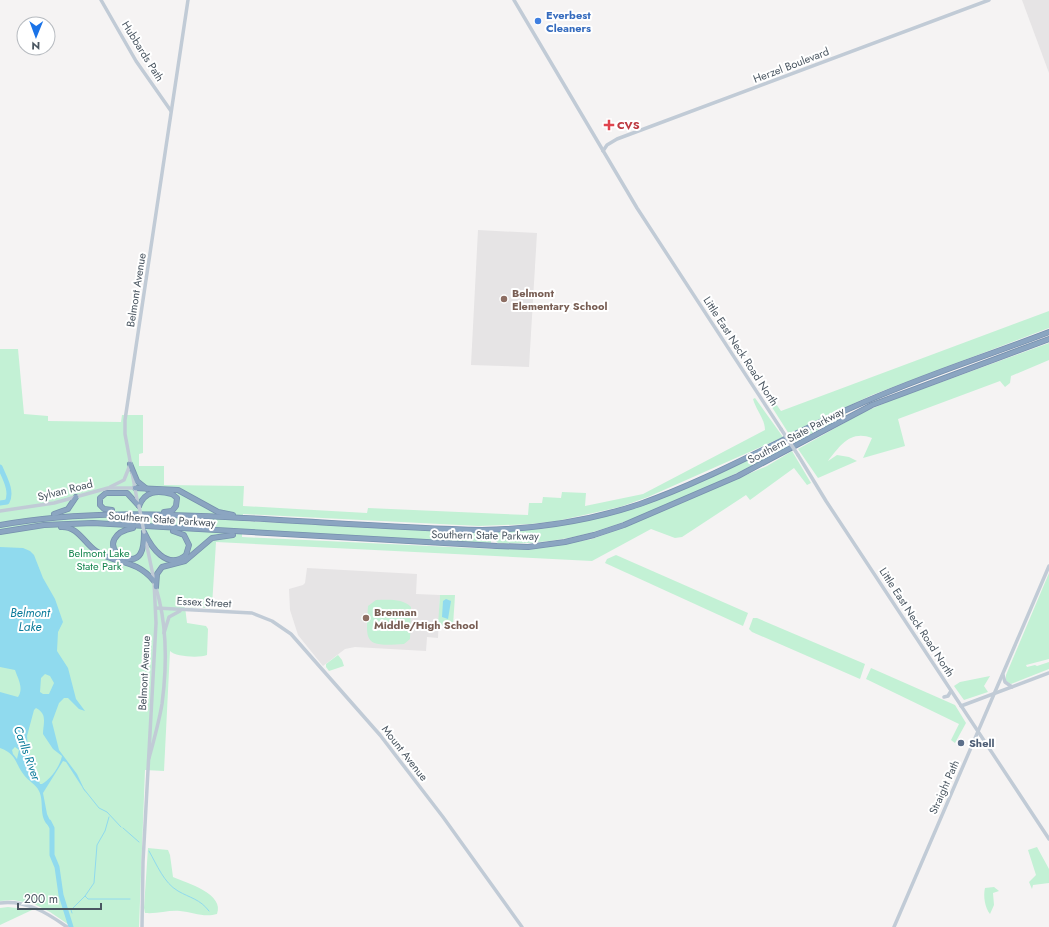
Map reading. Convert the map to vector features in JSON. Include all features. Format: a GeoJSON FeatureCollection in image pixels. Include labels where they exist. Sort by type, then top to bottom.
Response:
{"type":"FeatureCollection","features":[{"type":"Feature","properties":{"kind":"highway","name":"Southern State Parkway"},"geometry":{"type":"LineString","coordinates":[[0,525],[35,519],[88,514],[133,513],[482,530],[536,527],[596,516],[640,504],[673,491],[862,402],[1049,332]]}},
{"type":"Feature","properties":{"kind":"highway","name":"Southern State Parkway"},"geometry":{"type":"LineString","coordinates":[[0,532],[38,526],[86,523],[250,534],[505,547],[543,545],[580,539],[624,525],[702,493],[765,462],[877,403],[1049,339]]}},
{"type":"Feature","properties":{"kind":"highway"},"geometry":{"type":"LineString","coordinates":[[130,464],[137,481],[148,489]]}},
{"type":"Feature","properties":{"kind":"highway"},"geometry":{"type":"LineString","coordinates":[[135,488],[178,490],[218,512],[250,518]]}},
{"type":"Feature","properties":{"kind":"highway"},"geometry":{"type":"LineString","coordinates":[[133,513],[104,509],[100,505],[101,497],[108,492],[125,492],[131,496],[139,506]]}},
{"type":"Feature","properties":{"kind":"highway"},"geometry":{"type":"LineString","coordinates":[[139,506],[142,498],[148,494],[168,493],[175,496],[177,504],[174,509],[157,514]]}},
{"type":"Feature","properties":{"kind":"highway"},"geometry":{"type":"LineString","coordinates":[[35,519],[65,511],[71,507],[76,497]]}},
{"type":"Feature","properties":{"kind":"highway"},"geometry":{"type":"LineString","coordinates":[[38,526],[71,528],[96,552],[141,568],[154,581]]}},
{"type":"Feature","properties":{"kind":"highway"},"geometry":{"type":"LineString","coordinates":[[141,527],[124,530],[118,533],[114,542],[116,552],[126,559],[139,556],[143,548],[144,532]]}},
{"type":"Feature","properties":{"kind":"highway"},"geometry":{"type":"LineString","coordinates":[[144,532],[153,549],[161,556],[175,560],[183,558],[189,550],[188,539],[183,534],[166,529]]}},
{"type":"Feature","properties":{"kind":"highway"},"geometry":{"type":"LineString","coordinates":[[156,587],[156,575],[160,568],[185,561],[208,540],[222,536],[250,534]]}},
{"type":"Feature","properties":{"kind":"street","name":"Hubbards Path"},"geometry":{"type":"LineString","coordinates":[[100,0],[136,61],[171,111]]}},
{"type":"Feature","properties":{"kind":"street","name":"Belmont Avenue"},"geometry":{"type":"LineString","coordinates":[[147,766],[162,705],[164,636],[125,437],[125,420],[188,0]]}},
{"type":"Feature","properties":{"kind":"street","name":"Little East Neck Road North"},"geometry":{"type":"LineString","coordinates":[[514,0],[644,220],[798,455],[826,501],[1049,839]]}},
{"type":"Feature","properties":{"kind":"street","name":"Herzel Boulevard"},"geometry":{"type":"LineString","coordinates":[[604,151],[617,139],[989,0]]}},
{"type":"Feature","properties":{"kind":"street"},"geometry":{"type":"LineString","coordinates":[[104,489],[124,480],[130,464]]}},
{"type":"Feature","properties":{"kind":"street","name":"Sylvan Road"},"geometry":{"type":"LineString","coordinates":[[0,511],[49,504],[104,489],[117,487],[135,488]]}},
{"type":"Feature","properties":{"kind":"street","name":"Straight Path"},"geometry":{"type":"LineString","coordinates":[[894,927],[1049,566]]}},
{"type":"Feature","properties":{"kind":"street","name":"Belmont Avenue"},"geometry":{"type":"LineString","coordinates":[[142,927],[147,766],[158,608],[154,581]]}},
{"type":"Feature","properties":{"kind":"street","name":"Essex Street"},"geometry":{"type":"LineString","coordinates":[[158,608],[252,614]]}},
{"type":"Feature","properties":{"kind":"street"},"geometry":{"type":"LineString","coordinates":[[164,636],[169,617],[183,610]]}},
{"type":"Feature","properties":{"kind":"street","name":"Mount Avenue"},"geometry":{"type":"LineString","coordinates":[[252,614],[272,621],[291,634],[370,722],[443,817],[522,927]]}},
{"type":"Feature","properties":{"kind":"street"},"geometry":{"type":"LineString","coordinates":[[156,623],[162,622]]}},
{"type":"Feature","properties":{"kind":"street"},"geometry":{"type":"LineString","coordinates":[[961,706],[1049,673]]}},
{"type":"Feature","properties":{"kind":"street"},"geometry":{"type":"LineString","coordinates":[[1003,675],[1006,682],[1012,687]]}},
{"type":"Feature","properties":{"kind":"street"},"geometry":{"type":"LineString","coordinates":[[944,697],[948,696],[951,691]]}},
{"type":"Feature","properties":{"kind":"street"},"geometry":{"type":"LineString","coordinates":[[0,903],[22,904],[37,908],[67,927]]}},
{"type":"Feature","properties":{"kind":"shaded area"},"geometry":{"type":"Polygon","coordinates":[[[1022,0],[1049,0],[1049,73],[1022,0]]]}},
{"type":"Feature","properties":{"kind":"shaded area","name":"Belmont Elementary School"},"geometry":{"type":"Polygon","coordinates":[[[478,230],[537,233],[529,367],[471,365],[478,230]]]}},
{"type":"Feature","properties":{"kind":"shaded area","name":"Brennan Middle/High School"},"geometry":{"type":"Polygon","coordinates":[[[307,568],[417,574],[416,594],[440,595],[438,638],[427,637],[426,651],[355,647],[345,649],[323,666],[298,635],[290,610],[289,589],[305,583],[307,568]]]}},
{"type":"Feature","properties":{"kind":"green space"},"geometry":{"type":"Polygon","coordinates":[[[1049,311],[1049,328],[872,395],[789,434],[761,390],[764,387],[781,411],[1049,311]]]}},
{"type":"Feature","properties":{"kind":"green space"},"geometry":{"type":"Polygon","coordinates":[[[1049,343],[1049,360],[1011,376],[1010,383],[1005,387],[1000,381],[898,419],[905,446],[863,458],[872,438],[858,436],[852,438],[841,445],[828,461],[837,455],[849,457],[857,461],[818,478],[798,449],[862,413],[892,400],[1049,343]]]}},
{"type":"Feature","properties":{"kind":"green space","name":"Belmont Lake State Park"},"geometry":{"type":"Polygon","coordinates":[[[0,349],[18,349],[24,414],[48,416],[48,421],[121,422],[122,415],[143,415],[143,453],[139,454],[139,466],[164,466],[164,485],[244,486],[243,506],[367,513],[368,508],[528,515],[529,503],[542,503],[543,497],[561,498],[562,492],[586,493],[585,506],[643,494],[765,430],[764,422],[753,399],[755,398],[783,437],[648,497],[620,507],[557,521],[531,524],[479,526],[243,514],[243,521],[491,532],[491,543],[242,531],[242,537],[492,549],[542,548],[592,539],[625,527],[767,466],[792,451],[811,483],[807,485],[794,468],[750,500],[746,495],[682,537],[675,538],[651,529],[592,561],[216,542],[212,606],[210,608],[185,607],[187,623],[206,626],[208,629],[207,655],[177,655],[170,651],[164,771],[145,770],[139,927],[72,927],[50,912],[34,904],[13,900],[0,901],[0,349]]]}},
{"type":"Feature","properties":{"kind":"green space"},"geometry":{"type":"Polygon","coordinates":[[[845,412],[846,415],[795,443],[791,438],[845,412]]]}},
{"type":"Feature","properties":{"kind":"green space"},"geometry":{"type":"Polygon","coordinates":[[[785,441],[789,447],[746,469],[630,520],[588,533],[545,542],[498,543],[494,540],[495,534],[498,532],[547,528],[617,513],[647,503],[767,451],[785,441]]]}},
{"type":"Feature","properties":{"kind":"green space"},"geometry":{"type":"Polygon","coordinates":[[[616,555],[748,613],[743,626],[605,563],[607,559],[616,555]]]}},
{"type":"Feature","properties":{"kind":"green space"},"geometry":{"type":"Polygon","coordinates":[[[1049,573],[1049,659],[1026,665],[1027,667],[1037,666],[1049,662],[1049,669],[1011,684],[1006,681],[1006,675],[1049,573]]]}},
{"type":"Feature","properties":{"kind":"green space"},"geometry":{"type":"Polygon","coordinates":[[[440,595],[455,595],[453,626],[438,625],[440,595]]]}},
{"type":"Feature","properties":{"kind":"green space"},"geometry":{"type":"Polygon","coordinates":[[[376,600],[399,601],[411,607],[410,639],[404,644],[381,644],[374,643],[370,640],[367,628],[368,606],[376,600]]]}},
{"type":"Feature","properties":{"kind":"green space"},"geometry":{"type":"Polygon","coordinates":[[[753,618],[757,618],[865,664],[860,679],[752,632],[749,629],[753,618]]]}},
{"type":"Feature","properties":{"kind":"green space"},"geometry":{"type":"Polygon","coordinates":[[[338,655],[344,666],[329,671],[326,664],[338,655]]]}},
{"type":"Feature","properties":{"kind":"green space"},"geometry":{"type":"Polygon","coordinates":[[[871,668],[955,705],[966,723],[955,743],[951,740],[959,724],[866,679],[871,668]]]}},
{"type":"Feature","properties":{"kind":"green space"},"geometry":{"type":"Polygon","coordinates":[[[990,676],[984,686],[988,692],[964,700],[954,686],[960,682],[990,676]]]}},
{"type":"Feature","properties":{"kind":"green space"},"geometry":{"type":"Polygon","coordinates":[[[1037,847],[1049,869],[1049,883],[1033,885],[1032,889],[1029,882],[1036,875],[1028,850],[1037,847]]]}},
{"type":"Feature","properties":{"kind":"green space"},"geometry":{"type":"Polygon","coordinates":[[[148,848],[168,850],[173,877],[195,886],[210,895],[218,907],[217,914],[203,915],[176,911],[145,913],[144,908],[148,848]]]}},
{"type":"Feature","properties":{"kind":"green space"},"geometry":{"type":"Polygon","coordinates":[[[994,887],[999,891],[993,893],[994,905],[990,914],[984,898],[984,891],[985,888],[994,887]]]}},
{"type":"Feature","properties":{"kind":"green space"},"geometry":{"type":"Polygon","coordinates":[[[8,907],[32,910],[0,925],[0,908],[8,907]]]}},
{"type":"Feature","properties":{"kind":"water","name":"Belmont Lake"},"geometry":{"type":"Polygon","coordinates":[[[0,547],[23,548],[30,551],[34,555],[43,578],[55,599],[63,622],[58,632],[57,651],[68,668],[76,699],[85,711],[79,709],[68,698],[64,698],[59,703],[52,722],[59,750],[77,774],[86,793],[66,762],[63,761],[43,793],[47,814],[52,828],[44,821],[41,796],[38,789],[24,775],[13,756],[6,750],[0,748],[0,692],[18,697],[20,694],[20,684],[15,670],[0,667],[0,547]],[[45,674],[41,678],[40,692],[43,694],[49,694],[54,683],[50,676],[45,674]],[[36,708],[34,710],[27,736],[28,749],[40,784],[42,784],[55,772],[62,756],[53,749],[43,734],[44,720],[42,713],[36,708]],[[15,747],[12,750],[17,759],[19,750],[15,747]]]}},
{"type":"Feature","properties":{"kind":"water"},"geometry":{"type":"Polygon","coordinates":[[[446,599],[451,601],[448,619],[442,617],[443,601],[446,599]]]}},
{"type":"Feature","properties":{"kind":"waterway","name":"Carlls River"},"geometry":{"type":"LineString","coordinates":[[0,467],[9,493],[7,502],[0,503]]}},
{"type":"Feature","properties":{"kind":"waterway"},"geometry":{"type":"LineString","coordinates":[[83,788],[99,808],[107,812],[121,827]]}},
{"type":"Feature","properties":{"kind":"waterway"},"geometry":{"type":"LineString","coordinates":[[109,817],[105,831],[97,845],[94,883],[85,896],[88,899],[130,899]]}},
{"type":"Feature","properties":{"kind":"waterway","name":"Carlls River"},"geometry":{"type":"LineString","coordinates":[[49,822],[52,828],[52,855],[57,867],[61,895],[71,927]]}},
{"type":"Feature","properties":{"kind":"waterway"},"geometry":{"type":"LineString","coordinates":[[123,828],[139,842]]}},
{"type":"Feature","properties":{"kind":"waterway"},"geometry":{"type":"LineString","coordinates":[[149,851],[161,873],[173,888],[198,901],[209,911]]}},
{"type":"Feature","properties":{"kind":"waterway"},"geometry":{"type":"LineString","coordinates":[[72,913],[71,910],[85,896]]}},
{"type":"Feature","properties":{"kind":"place","name":"Everbest Cleaners"},"geometry":{"type":"Point","coordinates":[538,21]}},
{"type":"Feature","properties":{"kind":"place","name":"CVS"},"geometry":{"type":"Point","coordinates":[609,125]}},
{"type":"Feature","properties":{"kind":"place","name":"Belmont Elementary School"},"geometry":{"type":"Point","coordinates":[504,299]}},
{"type":"Feature","properties":{"kind":"place","name":"Brennan Middle/High School"},"geometry":{"type":"Point","coordinates":[366,618]}},
{"type":"Feature","properties":{"kind":"place","name":"Shell"},"geometry":{"type":"Point","coordinates":[961,743]}}]}
